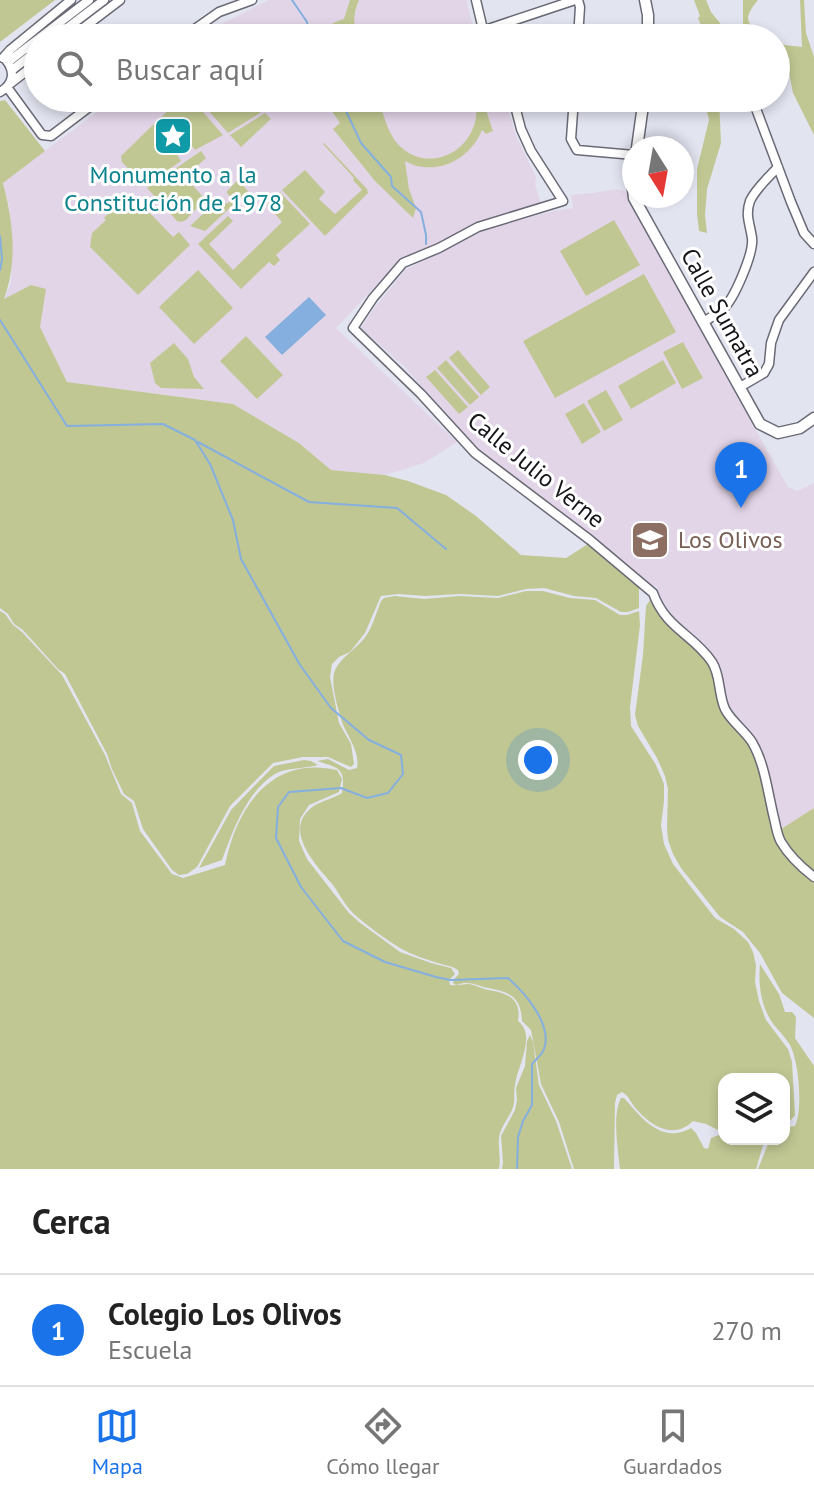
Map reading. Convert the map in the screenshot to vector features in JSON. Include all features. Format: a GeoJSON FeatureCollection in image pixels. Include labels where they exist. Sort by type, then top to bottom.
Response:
{"type":"FeatureCollection","features":[{"type":"Feature","properties":{"kind":"street"},"geometry":{"type":"LineString","coordinates":[[42,24],[71,0]]}},
{"type":"Feature","properties":{"kind":"street"},"geometry":{"type":"LineString","coordinates":[[73,12],[81,0]]}},
{"type":"Feature","properties":{"kind":"street"},"geometry":{"type":"LineString","coordinates":[[57,24],[89,0]]}},
{"type":"Feature","properties":{"kind":"street"},"geometry":{"type":"LineString","coordinates":[[72,24],[104,0]]}},
{"type":"Feature","properties":{"kind":"street"},"geometry":{"type":"LineString","coordinates":[[88,24],[120,0]]}},
{"type":"Feature","properties":{"kind":"street"},"geometry":{"type":"LineString","coordinates":[[200,24],[238,3],[252,0]]}},
{"type":"Feature","properties":{"kind":"street"},"geometry":{"type":"LineString","coordinates":[[476,0],[482,24]]}},
{"type":"Feature","properties":{"kind":"street"},"geometry":{"type":"LineString","coordinates":[[511,24],[577,0],[580,7],[579,24]]}},
{"type":"Feature","properties":{"kind":"street"},"geometry":{"type":"LineString","coordinates":[[645,0],[648,24]]}},
{"type":"Feature","properties":{"kind":"street"},"geometry":{"type":"LineString","coordinates":[[24,39],[10,50],[6,62],[6,88],[24,112]]}},
{"type":"Feature","properties":{"kind":"street"},"geometry":{"type":"LineString","coordinates":[[6,62],[24,49]]}},
{"type":"Feature","properties":{"kind":"street"},"geometry":{"type":"LineString","coordinates":[[6,88],[24,73]]}},
{"type":"Feature","properties":{"kind":"street"},"geometry":{"type":"LineString","coordinates":[[24,112],[42,135],[51,136],[83,112]]}},
{"type":"Feature","properties":{"kind":"street","name":"Calle Julio Verne"},"geometry":{"type":"LineString","coordinates":[[517,112],[531,151],[563,201],[478,227],[403,263],[373,298],[353,328],[421,394],[475,453],[590,540],[653,593],[671,624],[713,663],[726,712],[752,742],[761,766],[779,839],[794,861],[814,877]]}},
{"type":"Feature","properties":{"kind":"street"},"geometry":{"type":"LineString","coordinates":[[573,112],[571,139],[577,150],[622,154]]}},
{"type":"Feature","properties":{"kind":"street"},"geometry":{"type":"LineString","coordinates":[[639,136],[642,112]]}},
{"type":"Feature","properties":{"kind":"street"},"geometry":{"type":"LineString","coordinates":[[757,112],[804,233],[814,244]]}},
{"type":"Feature","properties":{"kind":"street"},"geometry":{"type":"LineString","coordinates":[[704,322],[724,308],[735,289],[751,250],[752,239],[747,221],[750,203],[778,167]]}},
{"type":"Feature","properties":{"kind":"street","name":"Calle Sumatra"},"geometry":{"type":"LineString","coordinates":[[640,208],[760,424],[778,433],[800,428],[814,418]]}},
{"type":"Feature","properties":{"kind":"street"},"geometry":{"type":"LineString","coordinates":[[740,387],[764,373],[779,320],[814,272]]}},
{"type":"Feature","properties":{"kind":"shaded area"},"geometry":{"type":"Polygon","coordinates":[[[269,0],[467,0],[473,24],[222,24],[269,0]]]}},
{"type":"Feature","properties":{"kind":"shaded area"},"geometry":{"type":"Polygon","coordinates":[[[97,112],[509,112],[515,134],[536,177],[541,204],[495,217],[399,261],[336,328],[457,442],[424,463],[385,475],[331,470],[299,443],[233,404],[67,382],[40,327],[4,300],[11,282],[12,234],[3,182],[97,112]]]}},
{"type":"Feature","properties":{"kind":"shaded area"},"geometry":{"type":"Polygon","coordinates":[[[622,190],[622,208],[635,208],[788,487],[797,491],[814,483],[814,808],[781,829],[755,739],[730,712],[718,663],[668,616],[659,600],[657,586],[651,586],[473,446],[405,367],[361,328],[405,270],[480,231],[573,208],[571,195],[622,190]]]}},
{"type":"Feature","properties":{"kind":"green space"},"geometry":{"type":"Polygon","coordinates":[[[0,0],[55,0],[0,42],[0,0]]]}},
{"type":"Feature","properties":{"kind":"green space"},"geometry":{"type":"Polygon","coordinates":[[[350,0],[359,0],[355,24],[332,24],[344,19],[350,0]]]}},
{"type":"Feature","properties":{"kind":"green space"},"geometry":{"type":"Polygon","coordinates":[[[694,0],[706,0],[721,24],[700,24],[694,0]]]}},
{"type":"Feature","properties":{"kind":"green space"},"geometry":{"type":"Polygon","coordinates":[[[743,0],[758,0],[749,14],[750,24],[743,24],[743,0]]]}},
{"type":"Feature","properties":{"kind":"green space"},"geometry":{"type":"Polygon","coordinates":[[[800,0],[804,0],[806,33],[814,57],[814,135],[793,93],[790,78],[790,46],[802,47],[800,0]]]}},
{"type":"Feature","properties":{"kind":"green space"},"geometry":{"type":"Polygon","coordinates":[[[5,100],[45,151],[3,183],[12,241],[11,270],[4,299],[31,285],[46,289],[40,327],[67,382],[233,404],[299,443],[331,470],[385,475],[446,495],[521,555],[566,558],[588,544],[639,588],[639,608],[621,612],[596,598],[544,588],[498,596],[381,596],[365,633],[350,652],[332,664],[330,677],[339,723],[351,744],[354,764],[351,767],[328,757],[303,757],[273,763],[230,806],[197,867],[179,875],[172,870],[143,829],[134,801],[124,794],[65,674],[0,608],[0,101],[5,100]]]}},
{"type":"Feature","properties":{"kind":"green space"},"geometry":{"type":"Polygon","coordinates":[[[166,112],[203,112],[223,135],[195,150],[189,142],[184,145],[178,131],[172,129],[162,116],[166,112]]]}},
{"type":"Feature","properties":{"kind":"green space"},"geometry":{"type":"Polygon","coordinates":[[[210,112],[261,112],[228,133],[210,112]]]}},
{"type":"Feature","properties":{"kind":"green space"},"geometry":{"type":"Polygon","coordinates":[[[333,112],[383,112],[393,138],[402,148],[411,154],[432,159],[452,153],[461,146],[473,128],[476,112],[487,112],[493,131],[486,134],[482,130],[473,146],[451,163],[421,167],[405,161],[409,189],[416,208],[413,218],[375,181],[333,129],[340,123],[333,112]]]}},
{"type":"Feature","properties":{"kind":"green space"},"geometry":{"type":"Polygon","coordinates":[[[707,112],[720,112],[721,143],[707,189],[707,233],[699,231],[697,169],[709,120],[707,112]]]}},
{"type":"Feature","properties":{"kind":"green space"},"geometry":{"type":"Polygon","coordinates":[[[265,113],[271,119],[241,147],[230,135],[265,113]]]}},
{"type":"Feature","properties":{"kind":"green space"},"geometry":{"type":"Polygon","coordinates":[[[158,120],[169,141],[179,148],[175,151],[181,161],[145,186],[122,162],[121,156],[158,120]]]}},
{"type":"Feature","properties":{"kind":"green space"},"geometry":{"type":"Polygon","coordinates":[[[324,143],[368,193],[325,236],[282,190],[305,170],[325,192],[319,199],[335,214],[362,190],[324,143]]]}},
{"type":"Feature","properties":{"kind":"green space"},"geometry":{"type":"Polygon","coordinates":[[[201,151],[206,158],[185,177],[205,199],[186,220],[177,221],[147,188],[201,151]]]}},
{"type":"Feature","properties":{"kind":"green space"},"geometry":{"type":"Polygon","coordinates":[[[238,180],[248,191],[205,231],[190,226],[219,199],[227,204],[232,199],[227,191],[238,180]]]}},
{"type":"Feature","properties":{"kind":"green space"},"geometry":{"type":"Polygon","coordinates":[[[280,192],[310,224],[276,255],[280,260],[274,266],[269,262],[241,289],[198,244],[228,216],[233,221],[209,244],[233,270],[282,222],[267,205],[280,192]]]}},
{"type":"Feature","properties":{"kind":"green space"},"geometry":{"type":"Polygon","coordinates":[[[124,197],[138,212],[147,210],[173,237],[179,232],[190,245],[138,295],[90,247],[92,233],[124,197]]]}},
{"type":"Feature","properties":{"kind":"green space"},"geometry":{"type":"Polygon","coordinates":[[[614,220],[640,265],[586,296],[560,251],[614,220]]]}},
{"type":"Feature","properties":{"kind":"green space"},"geometry":{"type":"Polygon","coordinates":[[[198,270],[233,308],[194,344],[159,307],[198,270]]]}},
{"type":"Feature","properties":{"kind":"green space"},"geometry":{"type":"Polygon","coordinates":[[[644,274],[676,332],[555,398],[523,341],[644,274]]]}},
{"type":"Feature","properties":{"kind":"green space"},"geometry":{"type":"Polygon","coordinates":[[[246,336],[283,375],[257,399],[220,361],[246,336]]]}},
{"type":"Feature","properties":{"kind":"green space"},"geometry":{"type":"Polygon","coordinates":[[[683,342],[703,378],[682,389],[663,352],[683,342]]]}},
{"type":"Feature","properties":{"kind":"green space"},"geometry":{"type":"Polygon","coordinates":[[[174,343],[188,359],[194,377],[204,389],[161,388],[155,383],[150,363],[174,343]]]}},
{"type":"Feature","properties":{"kind":"green space"},"geometry":{"type":"Polygon","coordinates":[[[458,350],[490,387],[481,395],[449,358],[458,350]]]}},
{"type":"Feature","properties":{"kind":"green space"},"geometry":{"type":"Polygon","coordinates":[[[446,360],[479,397],[470,405],[437,368],[446,360]]]}},
{"type":"Feature","properties":{"kind":"green space"},"geometry":{"type":"Polygon","coordinates":[[[663,360],[676,383],[631,409],[618,386],[663,360]]]}},
{"type":"Feature","properties":{"kind":"green space"},"geometry":{"type":"Polygon","coordinates":[[[435,370],[468,407],[459,414],[426,377],[435,370]]]}},
{"type":"Feature","properties":{"kind":"green space"},"geometry":{"type":"Polygon","coordinates":[[[606,390],[623,420],[604,431],[587,401],[606,390]]]}},
{"type":"Feature","properties":{"kind":"green space"},"geometry":{"type":"Polygon","coordinates":[[[584,403],[601,432],[582,444],[565,414],[584,403]]]}},
{"type":"Feature","properties":{"kind":"green space"},"geometry":{"type":"Polygon","coordinates":[[[526,591],[543,591],[595,600],[620,615],[639,611],[631,726],[656,765],[664,784],[661,825],[664,844],[673,864],[715,918],[734,929],[748,942],[753,952],[759,1001],[766,1020],[788,1049],[792,1062],[795,1115],[791,1120],[790,1073],[718,1073],[718,1130],[693,1121],[677,1130],[662,1128],[647,1119],[622,1092],[617,1095],[615,1103],[614,1169],[574,1169],[559,1122],[541,1084],[531,1030],[522,1021],[516,1001],[508,994],[495,990],[468,983],[456,985],[453,983],[458,970],[410,953],[383,937],[352,912],[306,849],[300,829],[302,819],[312,807],[342,793],[343,778],[339,770],[317,761],[328,759],[349,770],[357,768],[355,750],[337,704],[334,673],[339,663],[366,636],[381,601],[395,596],[424,599],[459,596],[498,598],[526,591]]]}},
{"type":"Feature","properties":{"kind":"green space"},"geometry":{"type":"Polygon","coordinates":[[[650,600],[670,627],[710,667],[761,773],[777,841],[814,881],[814,1018],[782,993],[760,953],[743,932],[720,917],[673,854],[668,840],[665,776],[635,715],[646,606],[650,600]]]}},
{"type":"Feature","properties":{"kind":"green space"},"geometry":{"type":"Polygon","coordinates":[[[0,611],[62,675],[105,755],[121,794],[132,803],[140,831],[172,874],[183,878],[225,865],[238,824],[248,805],[276,778],[293,770],[314,767],[337,770],[342,779],[339,792],[309,805],[300,819],[299,841],[307,859],[349,913],[400,952],[451,968],[455,974],[449,980],[450,985],[469,984],[501,993],[512,998],[518,1007],[518,1021],[526,1034],[526,1043],[515,1085],[513,1107],[500,1134],[499,1169],[0,1169],[0,611]]]}},
{"type":"Feature","properties":{"kind":"green space"},"geometry":{"type":"Polygon","coordinates":[[[304,760],[318,765],[280,772],[265,782],[248,801],[222,860],[199,868],[231,810],[260,780],[274,766],[304,760]]]}},
{"type":"Feature","properties":{"kind":"green space"},"geometry":{"type":"Polygon","coordinates":[[[814,808],[814,875],[788,849],[781,829],[814,808]]]}},
{"type":"Feature","properties":{"kind":"green space"},"geometry":{"type":"Polygon","coordinates":[[[760,964],[779,994],[785,1012],[792,1012],[796,1017],[795,1038],[814,1066],[814,1169],[758,1169],[768,1145],[790,1145],[790,1127],[795,1126],[799,1097],[793,1053],[770,1018],[760,988],[760,964]]]}},
{"type":"Feature","properties":{"kind":"green space"},"geometry":{"type":"Polygon","coordinates":[[[530,1035],[539,1085],[556,1121],[572,1169],[502,1169],[501,1136],[515,1110],[516,1088],[525,1066],[530,1035]]]}},
{"type":"Feature","properties":{"kind":"green space"},"geometry":{"type":"Polygon","coordinates":[[[624,1098],[645,1120],[661,1131],[680,1132],[691,1128],[704,1148],[708,1149],[711,1138],[718,1135],[718,1145],[763,1145],[756,1169],[620,1169],[616,1122],[618,1105],[624,1098]]]}},
{"type":"Feature","properties":{"kind":"water"},"geometry":{"type":"Polygon","coordinates":[[[309,297],[326,315],[282,355],[265,337],[309,297]]]}},
{"type":"Feature","properties":{"kind":"waterway"},"geometry":{"type":"LineString","coordinates":[[292,0],[307,24]]}},
{"type":"Feature","properties":{"kind":"waterway"},"geometry":{"type":"LineString","coordinates":[[347,112],[361,143],[391,177],[392,186],[421,212],[426,244]]}},
{"type":"Feature","properties":{"kind":"waterway"},"geometry":{"type":"LineString","coordinates":[[0,236],[0,270]]}},
{"type":"Feature","properties":{"kind":"waterway"},"geometry":{"type":"LineString","coordinates":[[0,320],[67,426],[163,424],[195,440],[210,464],[233,520],[241,559],[300,665],[331,708],[369,740],[401,755],[403,774],[388,793],[367,798],[341,788],[289,792],[278,807],[276,838],[301,887],[343,941],[385,962],[436,977],[450,980],[508,978],[536,1010],[546,1040],[543,1051],[532,1064],[532,1105],[518,1137],[517,1169]]}},
{"type":"Feature","properties":{"kind":"waterway"},"geometry":{"type":"LineString","coordinates":[[198,442],[309,502],[397,508],[446,549]]}},
{"type":"Feature","properties":{"kind":"place","name":"Monumento a la Constitución de 1978"},"geometry":{"type":"Point","coordinates":[173,136]}},
{"type":"Feature","properties":{"kind":"place","name":"Colegio Los Olivos"},"geometry":{"type":"Point","coordinates":[741,508]}},
{"type":"Feature","properties":{"kind":"place","name":"Los Olivos"},"geometry":{"type":"Point","coordinates":[650,540]}}]}
